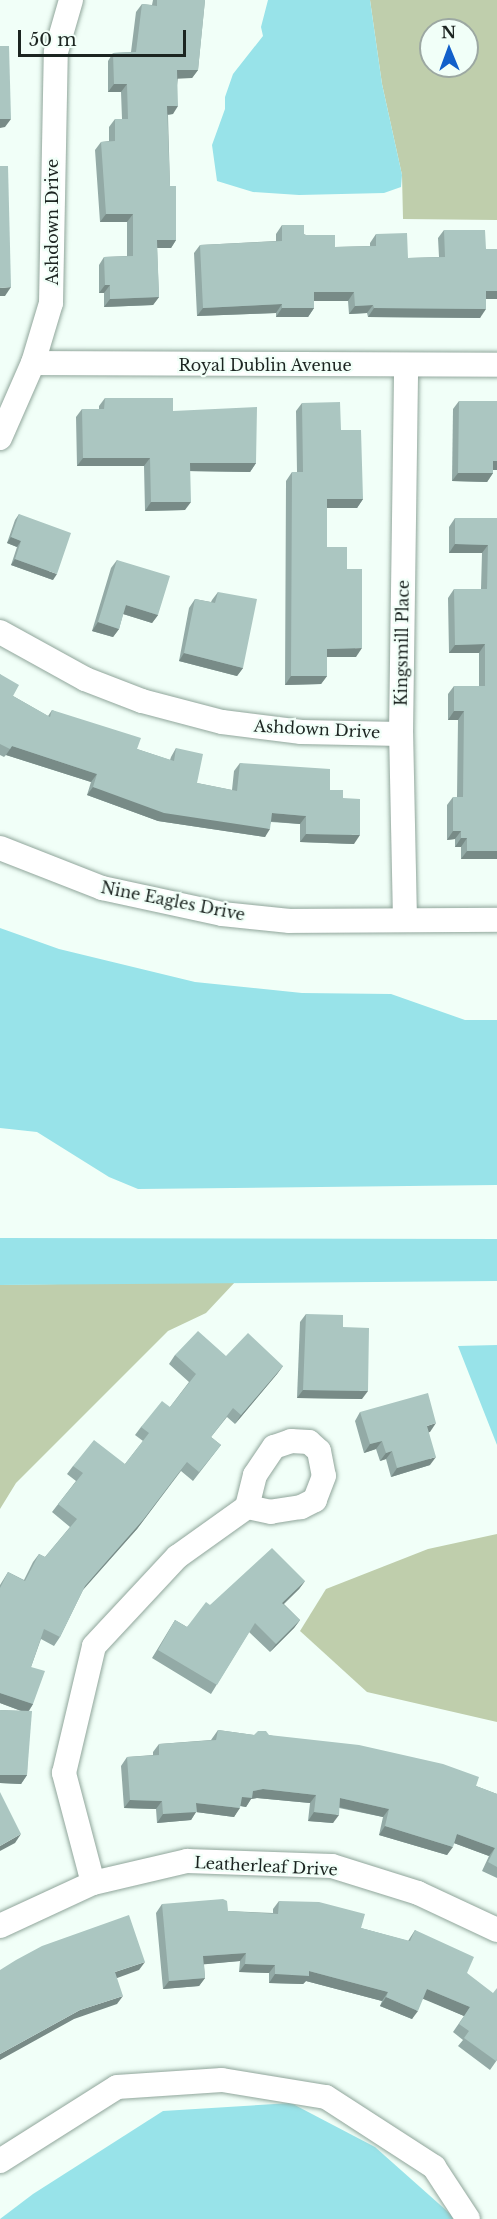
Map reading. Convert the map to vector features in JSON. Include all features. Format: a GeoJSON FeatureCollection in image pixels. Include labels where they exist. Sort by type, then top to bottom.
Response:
{"type":"FeatureCollection","features":[{"type":"Feature","properties":{"kind":"street","name":"Ashdown Drive"},"geometry":{"type":"LineString","coordinates":[[0,438],[33,363],[51,303],[54,247],[52,121],[56,52],[71,0]]}},
{"type":"Feature","properties":{"kind":"street","name":"Royal Dublin Avenue"},"geometry":{"type":"LineString","coordinates":[[33,363],[406,366],[497,364]]}},
{"type":"Feature","properties":{"kind":"street","name":"Kingsmill Place"},"geometry":{"type":"LineString","coordinates":[[405,920],[401,734],[406,366]]}},
{"type":"Feature","properties":{"kind":"street","name":"Ashdown Drive"},"geometry":{"type":"LineString","coordinates":[[0,633],[85,679],[142,701],[222,722],[302,732],[401,734]]}},
{"type":"Feature","properties":{"kind":"street","name":"Nine Eagles Drive"},"geometry":{"type":"LineString","coordinates":[[0,848],[102,888],[222,914],[290,921],[497,920]]}},
{"type":"Feature","properties":{"kind":"street"},"geometry":{"type":"LineString","coordinates":[[93,1883],[64,1773],[94,1646],[177,1557],[247,1507]]}},
{"type":"Feature","properties":{"kind":"street","name":"Leatherleaf Drive"},"geometry":{"type":"LineString","coordinates":[[0,1926],[93,1883],[187,1861],[332,1866],[418,1893],[497,1930]]}},
{"type":"Feature","properties":{"kind":"street"},"geometry":{"type":"LineString","coordinates":[[0,2161],[117,2086],[222,2080],[326,2097],[434,2167],[468,2219]]}},
{"type":"Feature","properties":{"kind":"green space"},"geometry":{"type":"Polygon","coordinates":[[[370,0],[497,0],[497,220],[403,219],[402,175],[382,84],[370,0]]]}},
{"type":"Feature","properties":{"kind":"green space"},"geometry":{"type":"Polygon","coordinates":[[[236,1281],[206,1313],[168,1331],[16,1483],[0,1509],[0,1285],[236,1281]]]}},
{"type":"Feature","properties":{"kind":"green space"},"geometry":{"type":"Polygon","coordinates":[[[497,1534],[497,1722],[367,1692],[300,1631],[326,1589],[428,1549],[497,1534]]]}},
{"type":"Feature","properties":{"kind":"water"},"geometry":{"type":"Polygon","coordinates":[[[268,0],[370,0],[382,84],[402,175],[401,187],[384,193],[299,195],[253,192],[217,181],[212,145],[225,109],[225,97],[233,74],[263,36],[261,27],[268,0]]]}},
{"type":"Feature","properties":{"kind":"water"},"geometry":{"type":"Polygon","coordinates":[[[0,928],[59,949],[195,982],[302,993],[391,994],[465,1020],[497,1020],[497,1185],[138,1189],[109,1177],[37,1132],[0,1128],[0,928]]]}},
{"type":"Feature","properties":{"kind":"water"},"geometry":{"type":"Polygon","coordinates":[[[0,1238],[497,1239],[497,1281],[0,1285],[0,1238]]]}},
{"type":"Feature","properties":{"kind":"water"},"geometry":{"type":"Polygon","coordinates":[[[497,1345],[497,1445],[458,1346],[497,1345]]]}},
{"type":"Feature","properties":{"kind":"water"},"geometry":{"type":"Polygon","coordinates":[[[291,2103],[375,2147],[456,2219],[0,2219],[33,2194],[163,2111],[291,2103]]]}},
{"type":"Feature","properties":{"kind":"building"},"geometry":{"type":"Polygon","coordinates":[[[157,0],[205,0],[198,70],[177,70],[178,106],[167,106],[170,186],[176,186],[176,240],[157,240],[159,297],[110,299],[110,285],[105,285],[104,257],[133,256],[133,214],[106,214],[101,142],[115,141],[115,119],[128,119],[127,84],[114,84],[113,53],[136,52],[142,4],[157,6],[157,0]]]}},
{"type":"Feature","properties":{"kind":"building"},"geometry":{"type":"Polygon","coordinates":[[[0,46],[9,46],[11,119],[0,119],[0,46]]]}},
{"type":"Feature","properties":{"kind":"building"},"geometry":{"type":"Polygon","coordinates":[[[0,166],[8,166],[11,287],[0,288],[0,166]]]}},
{"type":"Feature","properties":{"kind":"building"},"geometry":{"type":"Polygon","coordinates":[[[282,225],[304,225],[304,235],[335,235],[335,247],[376,246],[376,234],[407,233],[408,258],[445,257],[444,230],[485,230],[486,249],[497,249],[497,291],[486,291],[486,309],[355,306],[354,292],[314,292],[314,308],[282,308],[282,304],[203,308],[200,245],[282,241],[282,225]]]}},
{"type":"Feature","properties":{"kind":"building"},"geometry":{"type":"Polygon","coordinates":[[[105,398],[173,398],[173,411],[257,407],[256,463],[190,463],[191,502],[151,502],[150,458],[83,458],[82,409],[104,409],[105,398]]]}},
{"type":"Feature","properties":{"kind":"building"},"geometry":{"type":"Polygon","coordinates":[[[459,401],[497,401],[497,461],[493,461],[493,473],[458,473],[459,401]]]}},
{"type":"Feature","properties":{"kind":"building"},"geometry":{"type":"Polygon","coordinates":[[[340,402],[341,430],[361,430],[363,499],[327,499],[327,547],[347,547],[347,569],[362,569],[362,648],[327,649],[327,676],[291,676],[292,472],[303,472],[302,403],[340,402]]]}},
{"type":"Feature","properties":{"kind":"building"},"geometry":{"type":"Polygon","coordinates":[[[19,514],[71,533],[57,574],[15,559],[21,541],[11,537],[19,514]]]}},
{"type":"Feature","properties":{"kind":"building"},"geometry":{"type":"Polygon","coordinates":[[[455,518],[497,518],[497,851],[467,851],[467,838],[461,838],[461,831],[453,831],[453,797],[463,797],[464,711],[454,711],[454,686],[485,686],[485,644],[455,645],[454,589],[487,589],[488,545],[455,544],[455,518]]]}},
{"type":"Feature","properties":{"kind":"building"},"geometry":{"type":"Polygon","coordinates":[[[117,560],[170,576],[158,615],[126,605],[119,629],[98,622],[117,560]]]}},
{"type":"Feature","properties":{"kind":"building"},"geometry":{"type":"Polygon","coordinates":[[[218,592],[257,599],[243,668],[184,653],[195,599],[215,603],[218,592]]]}},
{"type":"Feature","properties":{"kind":"building"},"geometry":{"type":"Polygon","coordinates":[[[0,674],[19,685],[13,696],[50,717],[52,710],[141,738],[137,749],[174,761],[176,748],[203,754],[197,783],[237,791],[240,763],[330,769],[330,790],[343,790],[343,798],[360,799],[360,835],[306,834],[306,816],[272,813],[270,829],[164,813],[93,787],[97,774],[12,746],[10,749],[0,744],[0,674]]]}},
{"type":"Feature","properties":{"kind":"building"},"geometry":{"type":"Polygon","coordinates":[[[306,1314],[343,1315],[343,1327],[369,1328],[368,1391],[303,1390],[306,1314]]]}},
{"type":"Feature","properties":{"kind":"building"},"geometry":{"type":"Polygon","coordinates":[[[198,1331],[226,1356],[248,1333],[283,1366],[241,1415],[233,1408],[211,1437],[221,1445],[199,1472],[187,1462],[143,1520],[85,1586],[60,1637],[44,1629],[31,1667],[45,1671],[33,1704],[0,1693],[0,1588],[8,1572],[25,1581],[39,1554],[45,1557],[77,1519],[58,1504],[83,1473],[73,1466],[94,1440],[125,1464],[149,1433],[141,1427],[162,1401],[170,1407],[196,1374],[175,1355],[198,1331]]]}},
{"type":"Feature","properties":{"kind":"building"},"geometry":{"type":"Polygon","coordinates":[[[428,1393],[436,1423],[427,1426],[436,1457],[397,1468],[392,1451],[386,1453],[382,1441],[370,1444],[360,1412],[428,1393]]]}},
{"type":"Feature","properties":{"kind":"building"},"geometry":{"type":"Polygon","coordinates":[[[272,1548],[305,1581],[282,1603],[300,1620],[276,1644],[255,1623],[217,1685],[158,1650],[175,1620],[187,1627],[206,1602],[210,1605],[272,1548]]]}},
{"type":"Feature","properties":{"kind":"building"},"geometry":{"type":"Polygon","coordinates":[[[0,1710],[32,1711],[27,1775],[0,1775],[0,1710]]]}},
{"type":"Feature","properties":{"kind":"building"},"geometry":{"type":"Polygon","coordinates":[[[218,1730],[254,1735],[258,1731],[266,1731],[269,1735],[359,1745],[443,1764],[479,1777],[476,1786],[497,1794],[497,1867],[488,1862],[495,1848],[457,1834],[453,1847],[385,1826],[389,1809],[340,1798],[339,1815],[314,1812],[316,1795],[263,1789],[253,1791],[252,1798],[242,1797],[240,1808],[196,1803],[197,1812],[163,1814],[162,1801],[130,1800],[127,1757],[159,1755],[159,1744],[216,1740],[218,1730]]]}},
{"type":"Feature","properties":{"kind":"building"},"geometry":{"type":"Polygon","coordinates":[[[0,1792],[21,1834],[0,1846],[0,1792]]]}},
{"type":"Feature","properties":{"kind":"building"},"geometry":{"type":"Polygon","coordinates":[[[223,1899],[227,1901],[228,1911],[278,1914],[279,1901],[319,1902],[365,1914],[361,1928],[410,1941],[415,1930],[474,1957],[467,1973],[493,1993],[497,1988],[496,2061],[464,2038],[469,2031],[459,2024],[470,2007],[427,1989],[418,2011],[386,1997],[388,1992],[309,1971],[309,1976],[275,1974],[275,1965],[245,1964],[246,1953],[203,1956],[205,1978],[169,1981],[162,1904],[223,1899]]]}},
{"type":"Feature","properties":{"kind":"building"},"geometry":{"type":"Polygon","coordinates":[[[129,1915],[145,1962],[115,1972],[123,1996],[80,2010],[0,2054],[0,1970],[42,1946],[129,1915]]]}}]}
